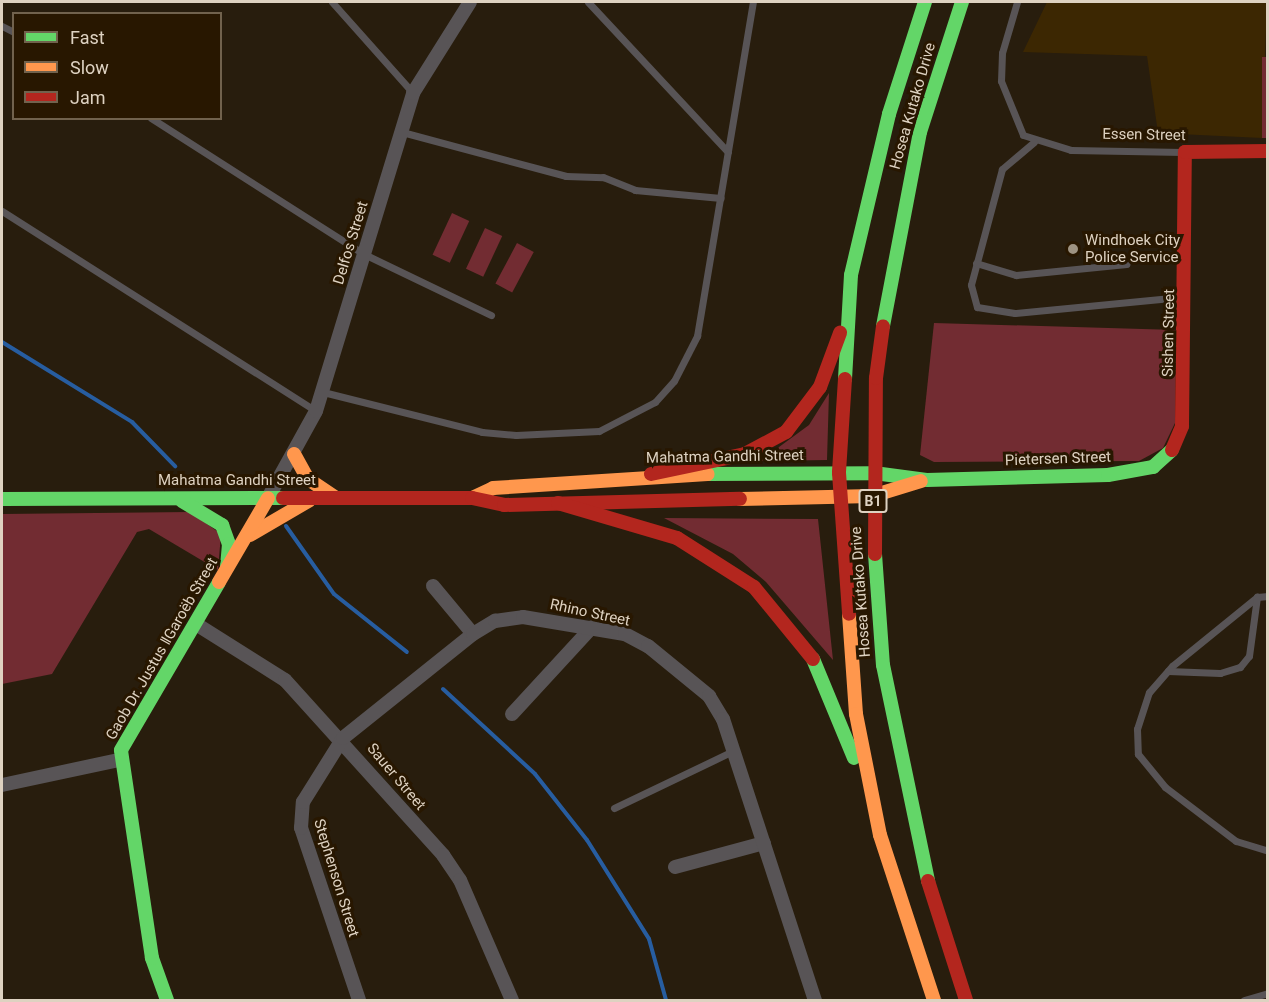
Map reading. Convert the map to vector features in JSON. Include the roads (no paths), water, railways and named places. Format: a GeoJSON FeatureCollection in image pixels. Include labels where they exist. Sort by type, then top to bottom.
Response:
{"type":"FeatureCollection","features":[{"type":"Feature","properties":{"kind":"main road","name":"Hosea Kutako Drive"},"geometry":{"type":"LineString","coordinates":[[925,2],[889,114],[851,274],[839,473],[850,662],[880,835],[934,1000]]}},
{"type":"Feature","properties":{"kind":"main road","name":"Hosea Kutako Drive"},"geometry":{"type":"LineString","coordinates":[[962,2],[920,132],[888,284],[876,378],[873,496],[877,601],[892,729],[925,873],[966,1000]]}},
{"type":"Feature","properties":{"kind":"main road","name":"Essen Street"},"geometry":{"type":"LineString","coordinates":[[1185,152],[1268,151]]}},
{"type":"Feature","properties":{"kind":"main road","name":"Sishen Street"},"geometry":{"type":"LineString","coordinates":[[1177,441],[1184,411],[1187,296],[1185,152]]}},
{"type":"Feature","properties":{"kind":"main road"},"geometry":{"type":"LineString","coordinates":[[651,474],[745,454],[786,432],[820,387],[837,346],[851,274]]}},
{"type":"Feature","properties":{"kind":"main road","name":"Pietersen Street"},"geometry":{"type":"LineString","coordinates":[[874,473],[927,480],[1140,472],[1164,459],[1177,441]]}},
{"type":"Feature","properties":{"kind":"main road"},"geometry":{"type":"LineString","coordinates":[[294,454],[308,478],[336,498]]}},
{"type":"Feature","properties":{"kind":"main road","name":"Mahatma Gandhi Street"},"geometry":{"type":"LineString","coordinates":[[472,498],[493,488],[651,474],[874,473]]}},
{"type":"Feature","properties":{"kind":"main road","name":"Pietersen Street"},"geometry":{"type":"LineString","coordinates":[[873,496],[927,480]]}},
{"type":"Feature","properties":{"kind":"main road","name":"Mahatma Gandhi Street"},"geometry":{"type":"LineString","coordinates":[[2,499],[472,498],[504,505],[873,496]]}},
{"type":"Feature","properties":{"kind":"main road"},"geometry":{"type":"LineString","coordinates":[[174,497],[222,525],[229,544],[227,569]]}},
{"type":"Feature","properties":{"kind":"main road","name":"Gaob Dr. Justus ǁGaroëb Street"},"geometry":{"type":"LineString","coordinates":[[167,1000],[152,958],[119,760],[138,716],[196,624],[268,498]]}},
{"type":"Feature","properties":{"kind":"main road"},"geometry":{"type":"LineString","coordinates":[[245,539],[315,498]]}},
{"type":"Feature","properties":{"kind":"main road"},"geometry":{"type":"LineString","coordinates":[[558,503],[676,538],[754,587],[799,637],[825,684],[880,835]]}},
{"type":"Feature","properties":{"kind":"street","name":"Delfos Street"},"geometry":{"type":"LineString","coordinates":[[268,498],[316,411],[413,93],[470,2]]}},
{"type":"Feature","properties":{"kind":"street"},"geometry":{"type":"LineString","coordinates":[[433,586],[473,634]]}},
{"type":"Feature","properties":{"kind":"street","name":"Rhino Street"},"geometry":{"type":"LineString","coordinates":[[343,738],[473,634],[495,621],[523,617],[592,627],[648,646],[698,684],[717,706],[814,1000]]}},
{"type":"Feature","properties":{"kind":"street","name":"Sauer Street"},"geometry":{"type":"LineString","coordinates":[[196,624],[265,663],[343,738],[452,867],[512,1000]]}},
{"type":"Feature","properties":{"kind":"street"},"geometry":{"type":"LineString","coordinates":[[512,714],[592,627]]}},
{"type":"Feature","properties":{"kind":"street","name":"Stephenson Street"},"geometry":{"type":"LineString","coordinates":[[343,738],[300,817],[359,1000]]}},
{"type":"Feature","properties":{"kind":"street"},"geometry":{"type":"LineString","coordinates":[[2,785],[119,760]]}},
{"type":"Feature","properties":{"kind":"street"},"geometry":{"type":"LineString","coordinates":[[675,867],[764,843]]}},
{"type":"Feature","properties":{"kind":"lane"},"geometry":{"type":"LineString","coordinates":[[332,2],[413,93]]}},
{"type":"Feature","properties":{"kind":"lane"},"geometry":{"type":"LineString","coordinates":[[588,2],[728,152]]}},
{"type":"Feature","properties":{"kind":"lane"},"geometry":{"type":"LineString","coordinates":[[322,392],[482,432],[516,435],[599,431],[632,418],[655,402],[690,354],[721,198],[753,2]]}},
{"type":"Feature","properties":{"kind":"lane","name":"Essen Street"},"geometry":{"type":"LineString","coordinates":[[1017,2],[1002,54],[1001,81],[1023,135],[1034,142],[1071,150],[1185,152]]}},
{"type":"Feature","properties":{"kind":"lane"},"geometry":{"type":"LineString","coordinates":[[154,120],[364,254],[491,315]]}},
{"type":"Feature","properties":{"kind":"lane"},"geometry":{"type":"LineString","coordinates":[[402,132],[566,176],[603,177],[635,190],[721,198]]}},
{"type":"Feature","properties":{"kind":"lane"},"geometry":{"type":"LineString","coordinates":[[1034,142],[1002,169],[993,218],[976,263],[971,298],[988,312],[1187,296]]}},
{"type":"Feature","properties":{"kind":"lane"},"geometry":{"type":"LineString","coordinates":[[2,211],[316,411]]}},
{"type":"Feature","properties":{"kind":"lane"},"geometry":{"type":"LineString","coordinates":[[976,263],[1016,275],[1126,264]]}},
{"type":"Feature","properties":{"kind":"lane"},"geometry":{"type":"LineString","coordinates":[[1268,596],[1257,597],[1168,671],[1141,711],[1138,754],[1199,815],[1236,840],[1268,851]]}},
{"type":"Feature","properties":{"kind":"lane"},"geometry":{"type":"LineString","coordinates":[[1168,671],[1220,673],[1240,667],[1257,618],[1257,597]]}},
{"type":"Feature","properties":{"kind":"lane"},"geometry":{"type":"LineString","coordinates":[[614,808],[733,751]]}},
{"type":"Feature","properties":{"kind":"lane"},"geometry":{"type":"LineString","coordinates":[[1244,1000],[1268,993]]}},
{"type":"Feature","properties":{"kind":"waterway"},"geometry":{"type":"LineString","coordinates":[[2,342],[132,422],[175,466]]}},
{"type":"Feature","properties":{"kind":"waterway"},"geometry":{"type":"LineString","coordinates":[[286,526],[334,594],[407,652]]}},
{"type":"Feature","properties":{"kind":"waterway"},"geometry":{"type":"LineString","coordinates":[[443,689],[535,774],[587,840],[649,939],[666,1000]]}},
{"type":"Feature","properties":{"kind":"place","name":"Windhoek City Police Service"},"geometry":{"type":"Point","coordinates":[1073,249]}}]}
